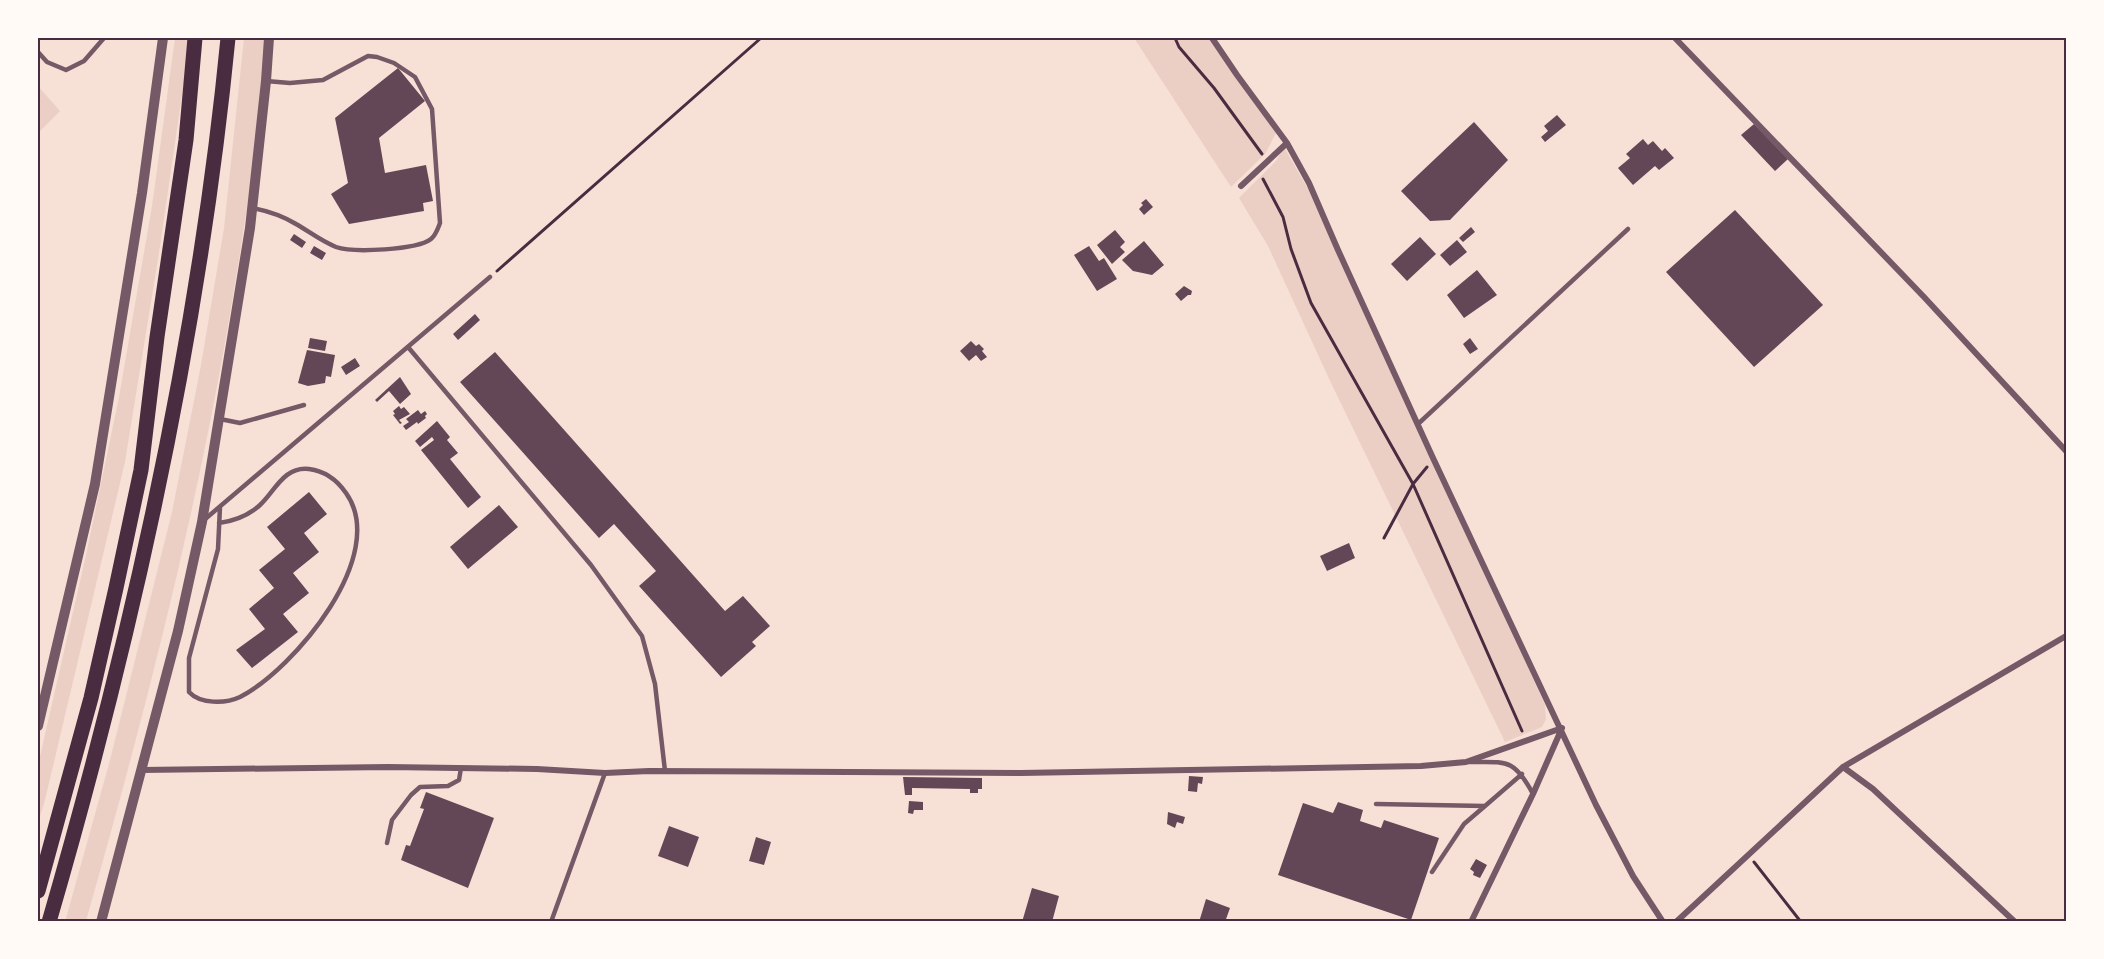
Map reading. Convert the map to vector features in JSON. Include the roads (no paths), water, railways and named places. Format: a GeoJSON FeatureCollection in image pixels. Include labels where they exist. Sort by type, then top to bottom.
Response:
{"type":"FeatureCollection","features":[{"type":"Feature","properties":{"kind":"highway"},"geometry":{"type":"LineString","coordinates":[[38,891],[91,698],[141,470],[157,338],[186,140],[195,38]]}},
{"type":"Feature","properties":{"kind":"highway"},"geometry":{"type":"LineString","coordinates":[[49,921],[107,712],[168,438],[208,200],[228,38]]}},
{"type":"Feature","properties":{"kind":"street"},"geometry":{"type":"LineString","coordinates":[[38,726],[95,484],[142,193],[164,38]]}},
{"type":"Feature","properties":{"kind":"street"},"geometry":{"type":"LineString","coordinates":[[101,921],[178,631],[202,522],[252,208],[269,38]]}},
{"type":"Feature","properties":{"kind":"street"},"geometry":{"type":"LineString","coordinates":[[1212,38],[1287,143],[1309,183],[1433,458],[1562,728],[1596,805],[1633,876],[1663,921]]}},
{"type":"Feature","properties":{"kind":"street"},"geometry":{"type":"LineString","coordinates":[[1675,38],[1924,297],[2067,451]]}},
{"type":"Feature","properties":{"kind":"street"},"geometry":{"type":"LineString","coordinates":[[1241,186],[1287,143]]}},
{"type":"Feature","properties":{"kind":"street"},"geometry":{"type":"LineString","coordinates":[[1676,921],[1843,767],[2067,636]]}},
{"type":"Feature","properties":{"kind":"street"},"geometry":{"type":"LineString","coordinates":[[140,770],[388,767],[605,773],[665,771],[1021,773],[1409,766],[1466,762],[1562,728]]}},
{"type":"Feature","properties":{"kind":"street"},"geometry":{"type":"LineString","coordinates":[[1471,921],[1533,795],[1562,728]]}},
{"type":"Feature","properties":{"kind":"street"},"geometry":{"type":"LineString","coordinates":[[1843,767],[1873,789],[2015,921]]}},
{"type":"Feature","properties":{"kind":"lane"},"geometry":{"type":"LineString","coordinates":[[38,51],[47,62],[66,70],[84,61],[104,38]]}},
{"type":"Feature","properties":{"kind":"lane"},"geometry":{"type":"LineString","coordinates":[[252,208],[267,211],[294,222],[323,241],[339,248],[352,250],[399,248],[424,242],[432,238],[440,223],[432,109],[415,77],[394,63],[368,56],[323,80],[290,83],[266,81]]}},
{"type":"Feature","properties":{"kind":"lane"},"geometry":{"type":"LineString","coordinates":[[1418,424],[1628,229]]}},
{"type":"Feature","properties":{"kind":"lane"},"geometry":{"type":"LineString","coordinates":[[202,522],[490,277]]}},
{"type":"Feature","properties":{"kind":"lane"},"geometry":{"type":"LineString","coordinates":[[408,346],[591,565],[642,636],[655,684],[665,771]]}},
{"type":"Feature","properties":{"kind":"lane"},"geometry":{"type":"LineString","coordinates":[[220,419],[240,423],[304,405]]}},
{"type":"Feature","properties":{"kind":"lane"},"geometry":{"type":"LineString","coordinates":[[219,523],[246,515],[261,505],[289,474],[296,470],[310,469],[326,474],[342,486],[349,497],[358,524],[357,538],[346,578],[335,601],[318,625],[287,660],[246,693],[227,701],[206,701],[195,698],[189,692],[189,658],[218,549],[219,523],[220,507]]}},
{"type":"Feature","properties":{"kind":"lane"},"geometry":{"type":"LineString","coordinates":[[1466,762],[1506,762],[1522,774],[1533,795]]}},
{"type":"Feature","properties":{"kind":"lane"},"geometry":{"type":"LineString","coordinates":[[387,843],[392,820],[411,795],[420,788],[448,786],[459,780],[461,768]]}},
{"type":"Feature","properties":{"kind":"lane"},"geometry":{"type":"LineString","coordinates":[[551,921],[605,773]]}},
{"type":"Feature","properties":{"kind":"lane"},"geometry":{"type":"LineString","coordinates":[[1432,872],[1464,825],[1522,774]]}},
{"type":"Feature","properties":{"kind":"lane"},"geometry":{"type":"LineString","coordinates":[[1376,804],[1485,806]]}}]}
